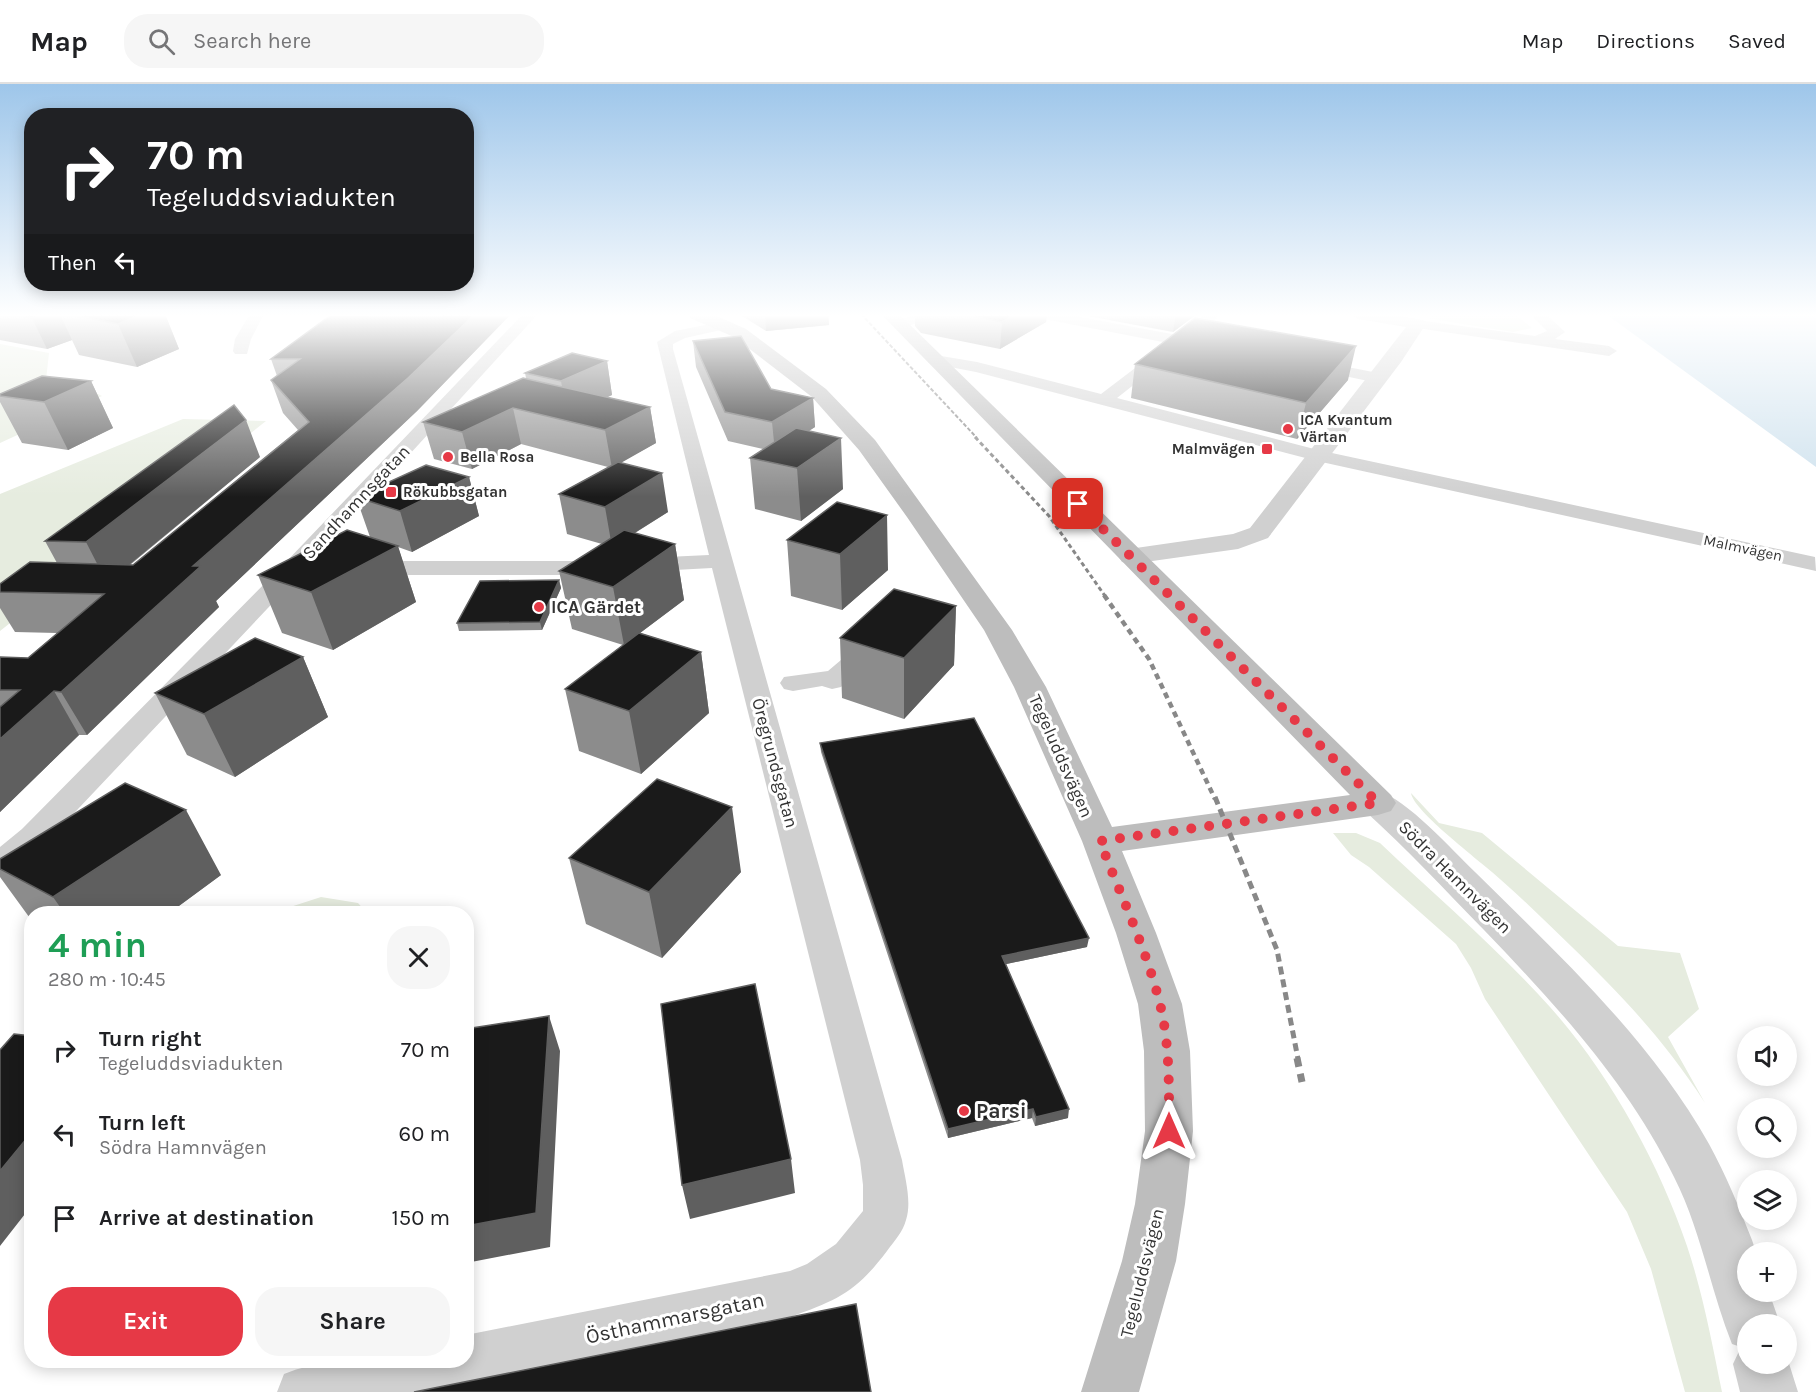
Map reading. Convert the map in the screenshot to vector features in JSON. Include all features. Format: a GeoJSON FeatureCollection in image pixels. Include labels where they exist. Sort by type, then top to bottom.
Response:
{"type":"FeatureCollection","features":[{"type":"Feature","properties":{"kind":"main road","name":"Tegeluddsvägen"},"geometry":{"type":"LineString","coordinates":[[797,375],[819,393],[867,445],[998,630],[1030,687],[1100,841],[1136,933],[1160,1004],[1167,1051],[1169,1099],[1165,1168],[1149,1261],[1110,1392]]}},
{"type":"Feature","properties":{"kind":"main road","name":"Södra Hamnvägen"},"geometry":{"type":"LineString","coordinates":[[949,375],[1378,803]]}},
{"type":"Feature","properties":{"kind":"main road"},"geometry":{"type":"LineString","coordinates":[[1100,841],[1378,803]]}},
{"type":"Feature","properties":{"kind":"street","name":"Sandhamnsgatan"},"geometry":{"type":"LineString","coordinates":[[0,865],[33,837],[293,568],[474,375]]}},
{"type":"Feature","properties":{"kind":"street","name":"Öregrundsgatan"},"geometry":{"type":"LineString","coordinates":[[671,375],[881,1160],[885,1185],[885,1218],[868,1242]]}},
{"type":"Feature","properties":{"kind":"street","name":"Malmvägen"},"geometry":{"type":"LineString","coordinates":[[1006,375],[1317,455],[1815,564]]}},
{"type":"Feature","properties":{"kind":"street"},"geometry":{"type":"LineString","coordinates":[[1103,401],[1137,375]]}},
{"type":"Feature","properties":{"kind":"street"},"geometry":{"type":"LineString","coordinates":[[1362,375],[1378,378]]}},
{"type":"Feature","properties":{"kind":"street"},"geometry":{"type":"LineString","coordinates":[[1131,556],[1238,541],[1259,533],[1380,375]]}},
{"type":"Feature","properties":{"kind":"street"},"geometry":{"type":"LineString","coordinates":[[293,568],[581,568],[722,561]]}},
{"type":"Feature","properties":{"kind":"street"},"geometry":{"type":"LineString","coordinates":[[793,683],[824,678],[832,681],[873,645]]}},
{"type":"Feature","properties":{"kind":"street","name":"Södra Hamnvägen"},"geometry":{"type":"LineString","coordinates":[[1378,803],[1540,962],[1614,1042],[1657,1101],[1692,1160],[1726,1237],[1749,1314]]}},
{"type":"Feature","properties":{"kind":"street","name":"Östhammarsgatan"},"geometry":{"type":"LineString","coordinates":[[474,1358],[790,1294],[821,1283],[852,1260],[868,1242]]}},
{"type":"Feature","properties":{"kind":"street","name":"Östhammarsgatan"},"geometry":{"type":"LineString","coordinates":[[302,1392],[424,1368]]}},
{"type":"Feature","properties":{"kind":"street"},"geometry":{"type":"LineString","coordinates":[[1764,1374],[1769,1392]]}},
{"type":"Feature","properties":{"kind":"shaded area"},"geometry":{"type":"Polygon","coordinates":[[[0,375],[47,375],[46,380],[0,396],[0,375]]]}},
{"type":"Feature","properties":{"kind":"shaded area"},"geometry":{"type":"Polygon","coordinates":[[[94,392],[102,396],[0,443],[0,402],[94,392]]]}},
{"type":"Feature","properties":{"kind":"shaded area"},"geometry":{"type":"Polygon","coordinates":[[[183,419],[266,421],[0,631],[0,494],[183,419]]]}},
{"type":"Feature","properties":{"kind":"shaded area"},"geometry":{"type":"Polygon","coordinates":[[[1411,793],[1439,823],[1482,833],[1618,946],[1680,953],[1699,1009],[1668,1037],[1705,1103],[1659,1040],[1609,984],[1516,893],[1430,819],[1411,793]]]}},
{"type":"Feature","properties":{"kind":"shaded area"},"geometry":{"type":"Polygon","coordinates":[[[1333,833],[1356,833],[1380,843],[1530,986],[1572,1033],[1592,1061],[1612,1090],[1647,1151],[1675,1215],[1698,1282],[1722,1392],[1685,1392],[1651,1269],[1627,1212],[1485,999],[1471,968],[1456,944],[1369,867],[1351,855],[1333,833]]]}},
{"type":"Feature","properties":{"kind":"shaded area"},"geometry":{"type":"Polygon","coordinates":[[[321,897],[358,903],[361,906],[293,906],[321,897]]]}},
{"type":"Feature","properties":{"kind":"water"},"geometry":{"type":"Polygon","coordinates":[[[1690,375],[1816,375],[1816,467],[1690,375]]]}},
{"type":"Feature","properties":{"kind":"building"},"geometry":{"type":"Polygon","coordinates":[[[278,375],[411,375],[193,566],[201,566],[61,692],[54,691],[0,739],[0,707],[20,690],[0,690],[0,657],[28,658],[104,594],[0,592],[0,584],[30,562],[133,565],[309,422],[271,380],[278,375]]]}},
{"type":"Feature","properties":{"kind":"building"},"geometry":{"type":"Polygon","coordinates":[[[534,375],[575,375],[561,381],[534,375]]]}},
{"type":"Feature","properties":{"kind":"building"},"geometry":{"type":"Polygon","coordinates":[[[708,375],[763,375],[771,389],[813,398],[772,422],[725,412],[708,375]]]}},
{"type":"Feature","properties":{"kind":"building"},"geometry":{"type":"Polygon","coordinates":[[[1183,375],[1331,375],[1306,403],[1183,375]]]}},
{"type":"Feature","properties":{"kind":"building"},"geometry":{"type":"Polygon","coordinates":[[[42,376],[91,381],[44,402],[0,396],[0,394],[42,376]]]}},
{"type":"Feature","properties":{"kind":"building"},"geometry":{"type":"Polygon","coordinates":[[[523,378],[650,407],[605,430],[513,408],[462,432],[423,422],[523,378]]]}},
{"type":"Feature","properties":{"kind":"building"},"geometry":{"type":"Polygon","coordinates":[[[234,405],[246,420],[86,542],[45,541],[234,405]]]}},
{"type":"Feature","properties":{"kind":"building"},"geometry":{"type":"Polygon","coordinates":[[[796,428],[841,438],[797,468],[750,458],[796,428]]]}},
{"type":"Feature","properties":{"kind":"building"},"geometry":{"type":"Polygon","coordinates":[[[618,462],[662,473],[605,507],[559,494],[618,462]]]}},
{"type":"Feature","properties":{"kind":"building"},"geometry":{"type":"Polygon","coordinates":[[[426,465],[469,477],[400,511],[356,497],[426,465]]]}},
{"type":"Feature","properties":{"kind":"building"},"geometry":{"type":"Polygon","coordinates":[[[837,502],[887,515],[840,554],[787,540],[837,502]]]}},
{"type":"Feature","properties":{"kind":"building"},"geometry":{"type":"Polygon","coordinates":[[[347,530],[398,546],[311,592],[258,575],[347,530]]]}},
{"type":"Feature","properties":{"kind":"building"},"geometry":{"type":"Polygon","coordinates":[[[624,530],[675,544],[613,587],[559,571],[624,530]]]}},
{"type":"Feature","properties":{"kind":"building"},"geometry":{"type":"Polygon","coordinates":[[[559,580],[540,622],[457,623],[480,581],[559,580]]]}},
{"type":"Feature","properties":{"kind":"building"},"geometry":{"type":"Polygon","coordinates":[[[894,589],[956,606],[904,658],[840,638],[894,589]]]}},
{"type":"Feature","properties":{"kind":"building"},"geometry":{"type":"Polygon","coordinates":[[[639,633],[701,652],[629,711],[565,689],[639,633]]]}},
{"type":"Feature","properties":{"kind":"building"},"geometry":{"type":"Polygon","coordinates":[[[255,638],[303,657],[204,714],[155,693],[255,638]]]}},
{"type":"Feature","properties":{"kind":"building"},"geometry":{"type":"Polygon","coordinates":[[[974,718],[1089,938],[1002,956],[1069,1109],[1036,1117],[1033,1109],[948,1129],[820,743],[974,718]]]}},
{"type":"Feature","properties":{"kind":"building"},"geometry":{"type":"Polygon","coordinates":[[[657,779],[732,807],[649,892],[569,858],[657,779]]]}},
{"type":"Feature","properties":{"kind":"building"},"geometry":{"type":"Polygon","coordinates":[[[125,783],[186,810],[53,897],[0,869],[0,859],[125,783]]]}},
{"type":"Feature","properties":{"kind":"building"},"geometry":{"type":"Polygon","coordinates":[[[755,984],[791,1159],[682,1185],[661,1004],[755,984]]]}},
{"type":"Feature","properties":{"kind":"building"},"geometry":{"type":"Polygon","coordinates":[[[549,1016],[536,1213],[474,1225],[474,1028],[549,1016]]]}},
{"type":"Feature","properties":{"kind":"building"},"geometry":{"type":"Polygon","coordinates":[[[14,1034],[24,1035],[24,1142],[0,1171],[0,1050],[14,1034]]]}},
{"type":"Feature","properties":{"kind":"building"},"geometry":{"type":"Polygon","coordinates":[[[856,1304],[871,1392],[414,1392],[856,1304]]]}},
{"type":"Feature","properties":{"kind":"railway"},"geometry":{"type":"LineString","coordinates":[[918,375],[977,438]]}},
{"type":"Feature","properties":{"kind":"railway"},"geometry":{"type":"LineString","coordinates":[[975,437],[1049,516],[1105,596]]}},
{"type":"Feature","properties":{"kind":"railway"},"geometry":{"type":"LineString","coordinates":[[1104,595],[1149,659],[1215,799]]}},
{"type":"Feature","properties":{"kind":"railway"},"geometry":{"type":"LineString","coordinates":[[1215,797],[1277,950],[1298,1059]]}},
{"type":"Feature","properties":{"kind":"railway"},"geometry":{"type":"LineString","coordinates":[[1297,1058],[1302,1082]]}},
{"type":"Feature","properties":{"kind":"place","name":"ICA Kvantum Värtan"},"geometry":{"type":"Point","coordinates":[1288,429]}},
{"type":"Feature","properties":{"kind":"place","name":"Malmvägen"},"geometry":{"type":"Point","coordinates":[1267,449]}},
{"type":"Feature","properties":{"kind":"place","name":"Bella Rosa"},"geometry":{"type":"Point","coordinates":[448,457]}},
{"type":"Feature","properties":{"kind":"place","name":"Rökubbsgatan"},"geometry":{"type":"Point","coordinates":[391,492]}},
{"type":"Feature","properties":{"kind":"place","name":"ICA Gärdet"},"geometry":{"type":"Point","coordinates":[539,607]}},
{"type":"Feature","properties":{"kind":"place","name":"Parsi"},"geometry":{"type":"Point","coordinates":[964,1111]}},
{"type":"Feature","properties":{"kind":"route"},"geometry":{"type":"LineString","coordinates":[[1078,504],[1378,803],[1100,841],[1136,933],[1160,1004],[1167,1051],[1169,1131]]}}]}
